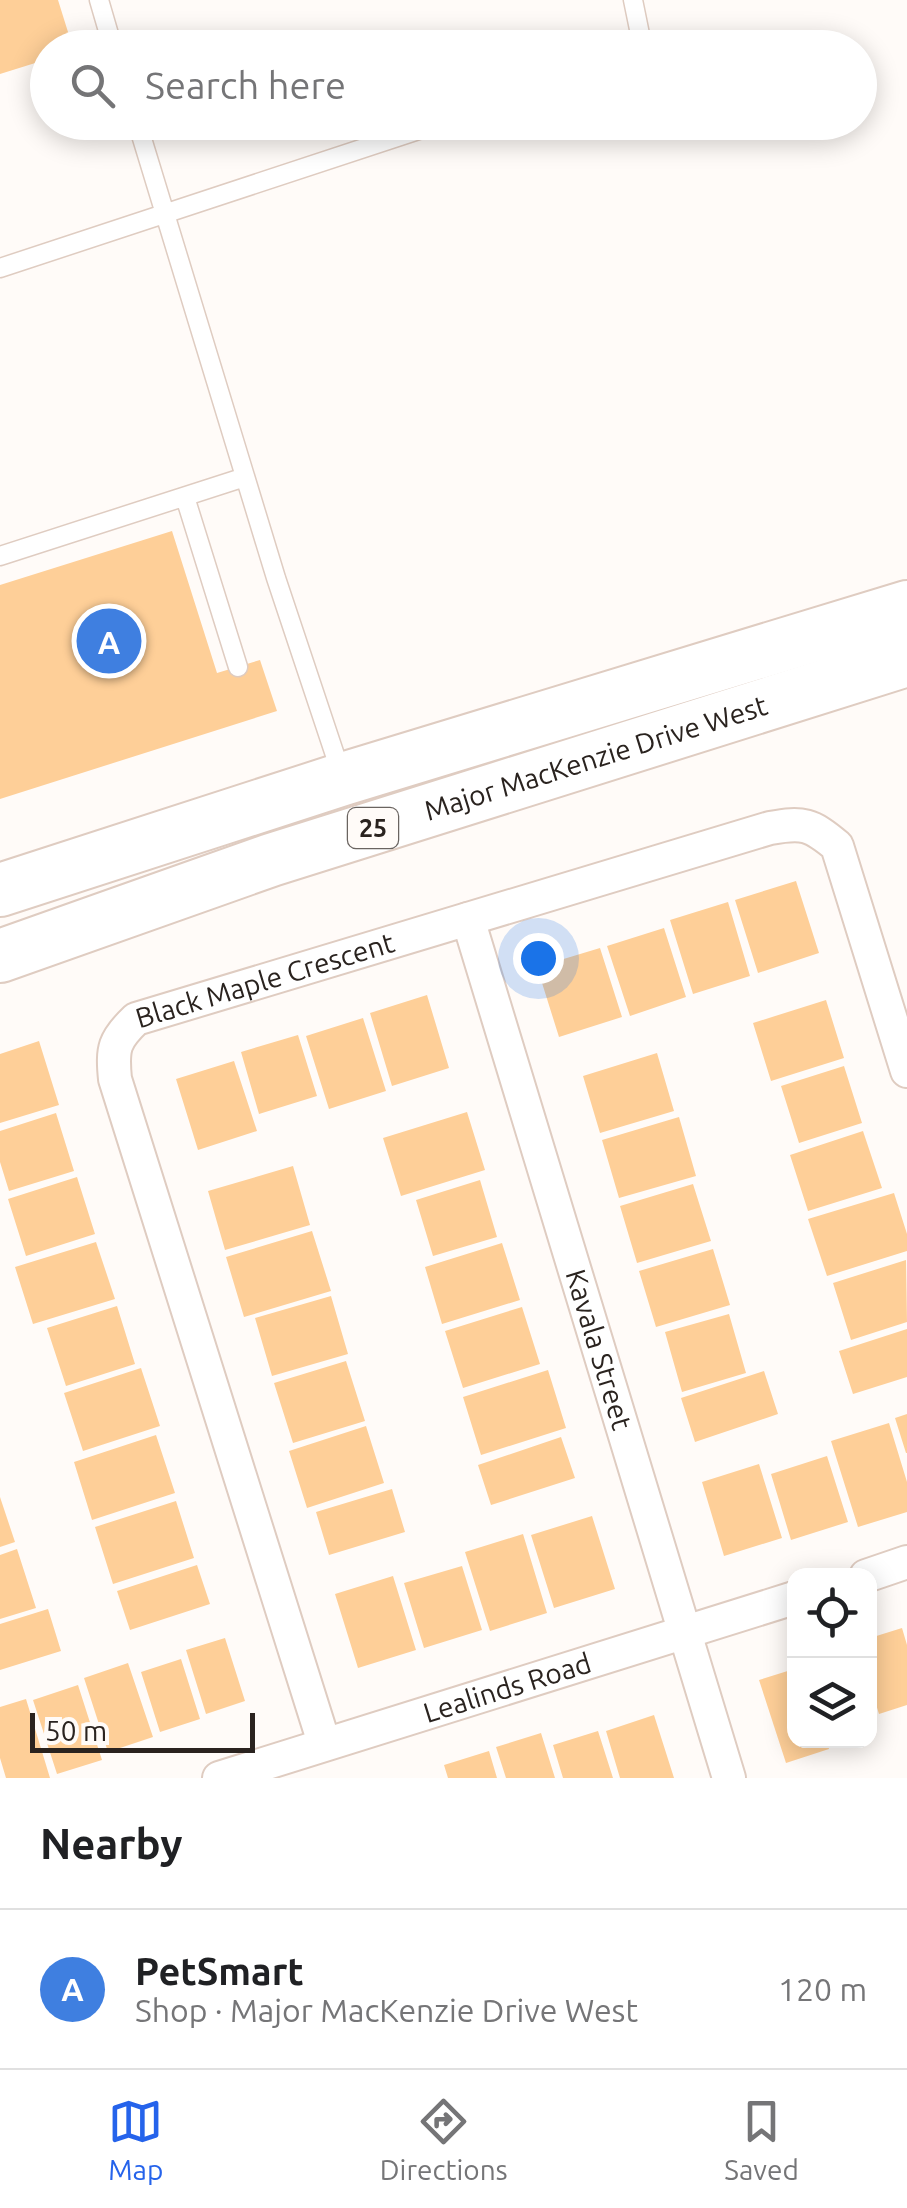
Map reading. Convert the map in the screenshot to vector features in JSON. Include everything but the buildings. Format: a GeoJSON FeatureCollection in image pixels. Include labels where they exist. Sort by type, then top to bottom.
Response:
{"type":"FeatureCollection","features":[{"type":"Feature","properties":{"kind":"main road","name":"Major MacKenzie Drive West"},"geometry":{"type":"LineString","coordinates":[[0,890],[343,778],[907,607]]}},
{"type":"Feature","properties":{"kind":"main road","name":"Major MacKenzie Drive West"},"geometry":{"type":"LineString","coordinates":[[0,956],[272,860],[907,660]]}},
{"type":"Feature","properties":{"kind":"street","name":"Black Maple Crescent"},"geometry":{"type":"LineString","coordinates":[[324,1743],[115,1078],[117,1037],[136,1020],[799,822],[837,846],[907,1071]]}},
{"type":"Feature","properties":{"kind":"street","name":"Kavala Street"},"geometry":{"type":"LineString","coordinates":[[468,919],[729,1778]]}},
{"type":"Feature","properties":{"kind":"street"},"geometry":{"type":"LineString","coordinates":[[877,1572],[907,1562]]}},
{"type":"Feature","properties":{"kind":"street","name":"Lealinds Road"},"geometry":{"type":"LineString","coordinates":[[219,1778],[787,1600]]}},
{"type":"Feature","properties":{"kind":"lane"},"geometry":{"type":"LineString","coordinates":[[98,0],[107,30]]}},
{"type":"Feature","properties":{"kind":"lane"},"geometry":{"type":"LineString","coordinates":[[633,0],[639,30]]}},
{"type":"Feature","properties":{"kind":"lane"},"geometry":{"type":"LineString","coordinates":[[143,140],[245,477],[343,778]]}},
{"type":"Feature","properties":{"kind":"lane"},"geometry":{"type":"LineString","coordinates":[[0,268],[387,140]]}},
{"type":"Feature","properties":{"kind":"lane"},"geometry":{"type":"LineString","coordinates":[[0,556],[245,477]]}},
{"type":"Feature","properties":{"kind":"lane"},"geometry":{"type":"LineString","coordinates":[[185,497],[238,667]]}},
{"type":"Feature","properties":{"kind":"place","name":"PetSmart"},"geometry":{"type":"Point","coordinates":[109,641]}}]}
